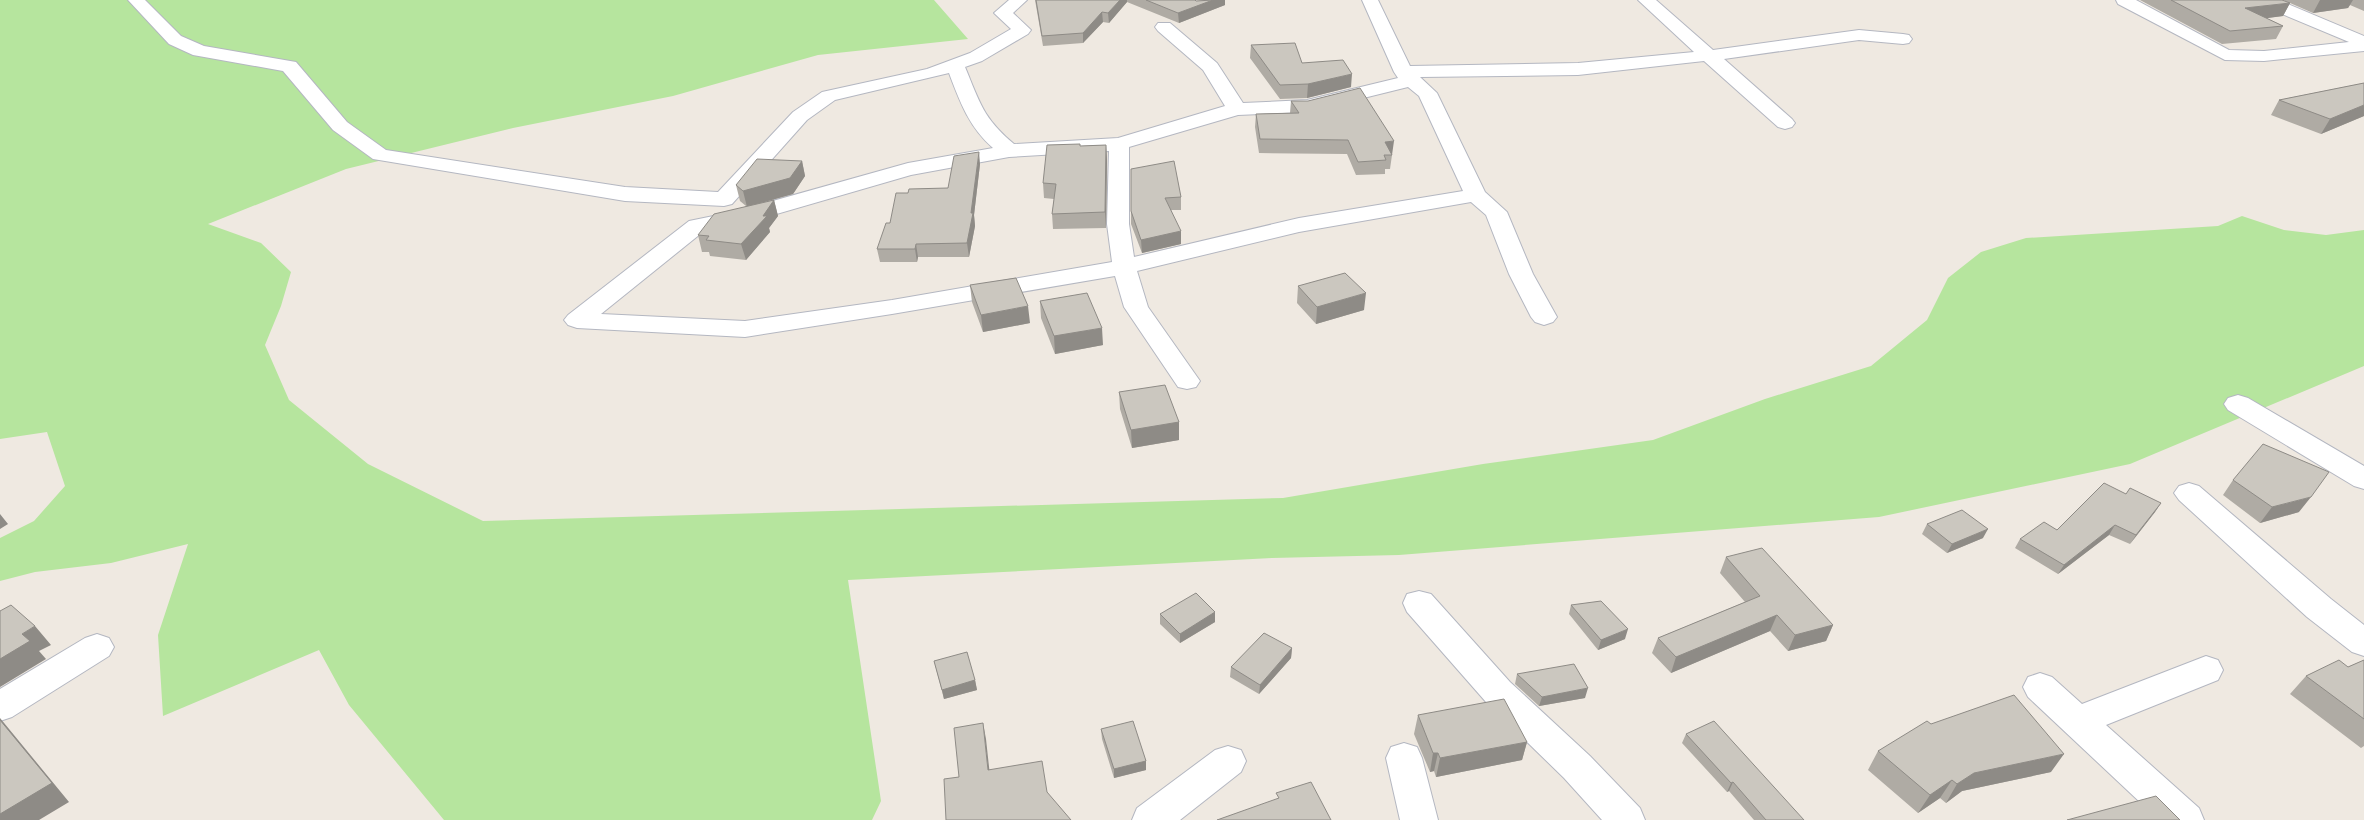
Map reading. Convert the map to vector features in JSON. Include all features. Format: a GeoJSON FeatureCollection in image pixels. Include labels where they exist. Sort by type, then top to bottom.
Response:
{"type":"FeatureCollection","features":[{"type":"Feature","properties":{"kind":"street"},"geometry":{"type":"LineString","coordinates":[[136,0],[175,40],[199,51],[289,66],[340,126],[380,155],[626,194],[724,199],[742,217]]}},
{"type":"Feature","properties":{"kind":"street"},"geometry":{"type":"LineString","coordinates":[[724,199],[800,116],[829,96],[932,73],[976,57],[1022,30],[1004,13],[1019,0]]}},
{"type":"Feature","properties":{"kind":"street"},"geometry":{"type":"LineString","coordinates":[[1370,0],[1408,76],[1427,93],[1476,195],[1496,212],[1521,274],[1544,317]]}},
{"type":"Feature","properties":{"kind":"street"},"geometry":{"type":"LineString","coordinates":[[1646,0],[1785,123]]}},
{"type":"Feature","properties":{"kind":"street"},"geometry":{"type":"LineString","coordinates":[[2129,0],[2225,55],[2264,56],[2364,44]]}},
{"type":"Feature","properties":{"kind":"street"},"geometry":{"type":"LineString","coordinates":[[2264,0],[2364,44]]}},
{"type":"Feature","properties":{"kind":"street"},"geometry":{"type":"LineString","coordinates":[[1164,27],[1210,67],[1236,109]]}},
{"type":"Feature","properties":{"kind":"street"},"geometry":{"type":"LineString","coordinates":[[1476,195],[1299,225],[1124,267],[745,329],[577,320],[697,226],[742,217],[908,169],[1009,151],[1119,144],[1236,109],[1307,106],[1408,76],[1578,69],[1859,36],[1903,39]]}},
{"type":"Feature","properties":{"kind":"street"},"geometry":{"type":"LineString","coordinates":[[955,64],[974,113],[986,132],[1009,151]]}},
{"type":"Feature","properties":{"kind":"street"},"geometry":{"type":"LineString","coordinates":[[1119,144],[1118,224],[1124,267],[1136,307],[1187,381]]}},
{"type":"Feature","properties":{"kind":"street"},"geometry":{"type":"LineString","coordinates":[[2238,404],[2364,479]]}},
{"type":"Feature","properties":{"kind":"street"},"geometry":{"type":"LineString","coordinates":[[2189,493],[2319,608],[2364,643]]}},
{"type":"Feature","properties":{"kind":"street"},"geometry":{"type":"LineString","coordinates":[[1419,603],[1498,692],[1577,767],[1626,820]]}},
{"type":"Feature","properties":{"kind":"street"},"geometry":{"type":"LineString","coordinates":[[0,707],[98,647]]}},
{"type":"Feature","properties":{"kind":"street"},"geometry":{"type":"LineString","coordinates":[[2078,721],[2206,670]]}},
{"type":"Feature","properties":{"kind":"street"},"geometry":{"type":"LineString","coordinates":[[2040,687],[2185,820]]}},
{"type":"Feature","properties":{"kind":"street"},"geometry":{"type":"LineString","coordinates":[[1404,758],[1419,820]]}},
{"type":"Feature","properties":{"kind":"street"},"geometry":{"type":"LineString","coordinates":[[1151,820],[1228,761]]}},
{"type":"Feature","properties":{"kind":"green space"},"geometry":{"type":"Polygon","coordinates":[[[0,0],[934,0],[968,39],[818,55],[673,96],[513,128],[346,169],[208,224],[261,243],[291,272],[281,306],[265,345],[289,400],[368,464],[483,521],[1283,498],[1483,464],[1653,440],[1765,399],[1871,366],[1927,320],[1948,278],[1981,252],[2026,238],[2218,226],[2242,216],[2284,230],[2326,235],[2364,230],[2364,366],[2130,464],[1879,517],[1399,555],[1272,558],[848,580],[881,801],[872,820],[444,820],[349,705],[319,650],[163,716],[158,635],[188,544],[111,563],[35,572],[0,581],[0,538],[34,521],[65,486],[47,432],[0,439],[0,0]]]}},
{"type":"Feature","properties":{"kind":"building"},"geometry":{"type":"Polygon","coordinates":[[[1036,0],[1120,0],[1108,13],[1102,12],[1083,33],[1042,36],[1036,0]]]}},
{"type":"Feature","properties":{"kind":"building"},"geometry":{"type":"Polygon","coordinates":[[[1146,0],[1196,1],[1213,0],[1178,13],[1146,0]]]}},
{"type":"Feature","properties":{"kind":"building"},"geometry":{"type":"Polygon","coordinates":[[[2171,0],[2282,0],[2290,3],[2245,8],[2283,26],[2230,31],[2171,0]]]}},
{"type":"Feature","properties":{"kind":"building"},"geometry":{"type":"Polygon","coordinates":[[[1295,43],[1302,63],[1343,60],[1352,74],[1308,84],[1280,85],[1251,45],[1295,43]]]}},
{"type":"Feature","properties":{"kind":"building"},"geometry":{"type":"Polygon","coordinates":[[[2364,83],[2364,105],[2330,119],[2279,100],[2364,83]]]}},
{"type":"Feature","properties":{"kind":"building"},"geometry":{"type":"Polygon","coordinates":[[[1360,88],[1394,141],[1385,142],[1392,155],[1384,155],[1386,160],[1358,162],[1348,140],[1260,139],[1256,114],[1299,113],[1291,101],[1308,101],[1360,88]]]}},
{"type":"Feature","properties":{"kind":"building"},"geometry":{"type":"Polygon","coordinates":[[[1080,144],[1080,146],[1106,145],[1105,212],[1052,214],[1056,184],[1043,183],[1047,145],[1080,144]]]}},
{"type":"Feature","properties":{"kind":"building"},"geometry":{"type":"Polygon","coordinates":[[[979,152],[971,213],[973,213],[967,243],[916,244],[915,249],[877,249],[886,223],[890,223],[896,193],[908,193],[909,189],[948,188],[954,156],[979,152]]]}},
{"type":"Feature","properties":{"kind":"building"},"geometry":{"type":"Polygon","coordinates":[[[757,159],[802,161],[790,178],[743,191],[736,185],[757,159]]]}},
{"type":"Feature","properties":{"kind":"building"},"geometry":{"type":"Polygon","coordinates":[[[1174,161],[1181,197],[1165,198],[1181,231],[1141,240],[1131,211],[1131,169],[1174,161]]]}},
{"type":"Feature","properties":{"kind":"building"},"geometry":{"type":"Polygon","coordinates":[[[774,200],[763,216],[767,216],[741,244],[706,240],[709,236],[698,235],[714,214],[774,200]]]}},
{"type":"Feature","properties":{"kind":"building"},"geometry":{"type":"Polygon","coordinates":[[[1345,273],[1366,293],[1317,307],[1298,286],[1345,273]]]}},
{"type":"Feature","properties":{"kind":"building"},"geometry":{"type":"Polygon","coordinates":[[[1016,278],[1028,306],[981,315],[970,285],[1016,278]]]}},
{"type":"Feature","properties":{"kind":"building"},"geometry":{"type":"Polygon","coordinates":[[[1087,293],[1102,328],[1054,336],[1040,301],[1087,293]]]}},
{"type":"Feature","properties":{"kind":"building"},"geometry":{"type":"Polygon","coordinates":[[[1165,385],[1179,422],[1131,430],[1119,392],[1165,385]]]}},
{"type":"Feature","properties":{"kind":"building"},"geometry":{"type":"Polygon","coordinates":[[[2263,444],[2329,472],[2311,497],[2272,507],[2233,480],[2263,444]]]}},
{"type":"Feature","properties":{"kind":"building"},"geometry":{"type":"Polygon","coordinates":[[[2104,483],[2126,494],[2130,488],[2161,503],[2136,535],[2115,525],[2064,565],[2020,539],[2044,522],[2057,530],[2104,483]]]}},
{"type":"Feature","properties":{"kind":"building"},"geometry":{"type":"Polygon","coordinates":[[[1962,510],[1988,529],[1952,544],[1927,524],[1962,510]]]}},
{"type":"Feature","properties":{"kind":"building"},"geometry":{"type":"Polygon","coordinates":[[[1762,548],[1833,625],[1795,635],[1777,615],[1676,657],[1658,638],[1760,596],[1726,557],[1762,548]]]}},
{"type":"Feature","properties":{"kind":"building"},"geometry":{"type":"Polygon","coordinates":[[[1196,593],[1215,612],[1180,634],[1160,614],[1196,593]]]}},
{"type":"Feature","properties":{"kind":"building"},"geometry":{"type":"Polygon","coordinates":[[[1601,601],[1628,629],[1601,640],[1571,605],[1601,601]]]}},
{"type":"Feature","properties":{"kind":"building"},"geometry":{"type":"Polygon","coordinates":[[[11,605],[35,626],[22,634],[30,641],[0,659],[0,611],[11,605]]]}},
{"type":"Feature","properties":{"kind":"building"},"geometry":{"type":"Polygon","coordinates":[[[1264,633],[1292,648],[1260,685],[1231,667],[1264,633]]]}},
{"type":"Feature","properties":{"kind":"building"},"geometry":{"type":"Polygon","coordinates":[[[967,652],[975,680],[942,690],[934,661],[967,652]]]}},
{"type":"Feature","properties":{"kind":"building"},"geometry":{"type":"Polygon","coordinates":[[[2339,660],[2348,667],[2364,660],[2364,719],[2306,676],[2339,660]]]}},
{"type":"Feature","properties":{"kind":"building"},"geometry":{"type":"Polygon","coordinates":[[[1574,664],[1588,688],[1542,697],[1517,674],[1574,664]]]}},
{"type":"Feature","properties":{"kind":"building"},"geometry":{"type":"Polygon","coordinates":[[[2014,695],[2064,754],[1974,773],[1957,784],[1952,780],[1930,795],[1878,751],[1927,721],[1931,724],[2014,695]]]}},
{"type":"Feature","properties":{"kind":"building"},"geometry":{"type":"Polygon","coordinates":[[[1504,699],[1527,742],[1440,758],[1438,753],[1433,753],[1418,715],[1504,699]]]}},
{"type":"Feature","properties":{"kind":"building"},"geometry":{"type":"Polygon","coordinates":[[[0,720],[52,783],[0,814],[0,720]]]}},
{"type":"Feature","properties":{"kind":"building"},"geometry":{"type":"Polygon","coordinates":[[[1133,721],[1146,761],[1114,769],[1101,729],[1133,721]]]}},
{"type":"Feature","properties":{"kind":"building"},"geometry":{"type":"Polygon","coordinates":[[[1714,721],[1804,820],[1766,820],[1733,782],[1731,783],[1686,734],[1714,721]]]}},
{"type":"Feature","properties":{"kind":"building"},"geometry":{"type":"Polygon","coordinates":[[[983,723],[988,770],[1042,761],[1047,792],[1071,820],[946,820],[944,779],[959,777],[954,728],[983,723]]]}},
{"type":"Feature","properties":{"kind":"building"},"geometry":{"type":"Polygon","coordinates":[[[1311,782],[1331,820],[1217,820],[1279,798],[1276,793],[1311,782]]]}},
{"type":"Feature","properties":{"kind":"building"},"geometry":{"type":"Polygon","coordinates":[[[2156,796],[2180,820],[2067,820],[2156,796]]]}}]}
